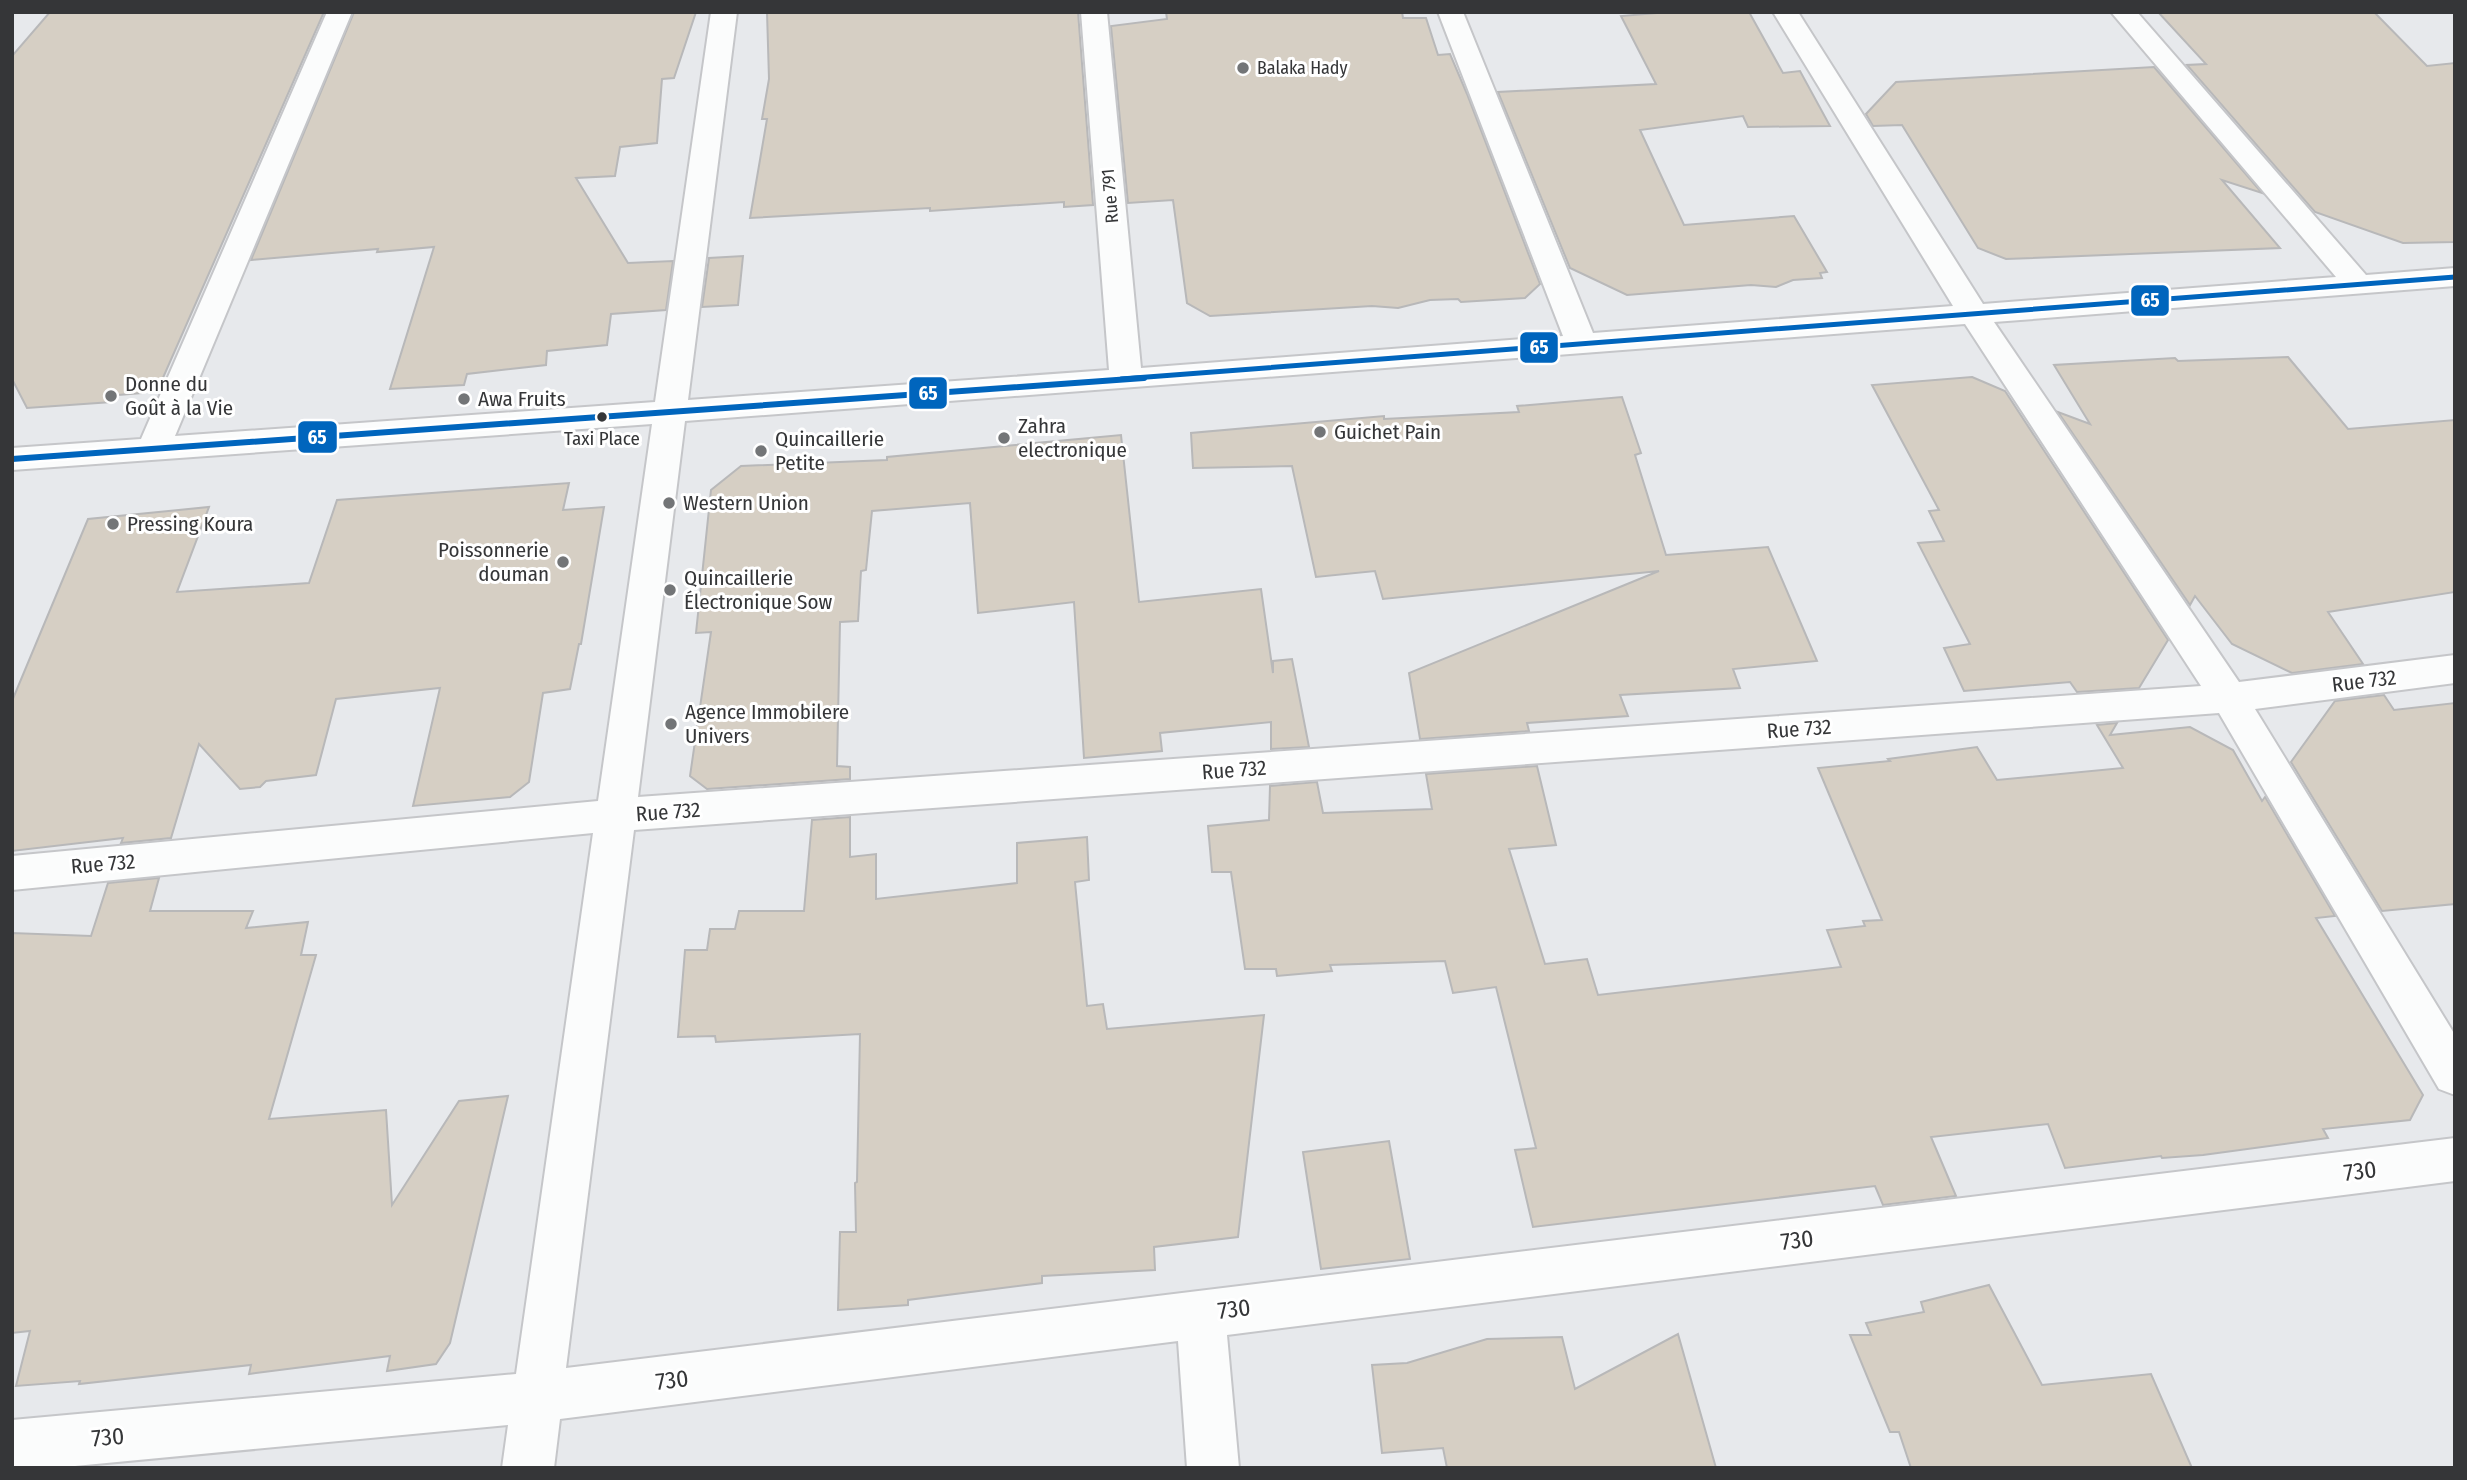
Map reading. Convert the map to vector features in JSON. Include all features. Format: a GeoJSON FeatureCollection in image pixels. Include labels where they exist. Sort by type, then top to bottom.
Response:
{"type":"FeatureCollection","features":[{"type":"Feature","properties":{"kind":"street"},"geometry":{"type":"LineString","coordinates":[[153,449],[340,12]]}},
{"type":"Feature","properties":{"kind":"street"},"geometry":{"type":"LineString","coordinates":[[528,1468],[724,12]]}},
{"type":"Feature","properties":{"kind":"street","name":"Rue 791"},"geometry":{"type":"LineString","coordinates":[[1094,12],[1126,379]]}},
{"type":"Feature","properties":{"kind":"street"},"geometry":{"type":"LineString","coordinates":[[1450,12],[1582,344]]}},
{"type":"Feature","properties":{"kind":"street"},"geometry":{"type":"LineString","coordinates":[[1785,12],[1975,316],[2230,698],[2455,1075]]}},
{"type":"Feature","properties":{"kind":"street"},"geometry":{"type":"LineString","coordinates":[[2123,12],[2359,285]]}},
{"type":"Feature","properties":{"kind":"street"},"geometry":{"type":"LineString","coordinates":[[12,459],[1975,316],[2455,277]]}},
{"type":"Feature","properties":{"kind":"street","name":"Rue 732"},"geometry":{"type":"LineString","coordinates":[[12,873],[615,816],[2230,698],[2455,669]]}},
{"type":"Feature","properties":{"kind":"street","name":"730"},"geometry":{"type":"LineString","coordinates":[[12,1446],[537,1397],[2455,1159]]}},
{"type":"Feature","properties":{"kind":"street"},"geometry":{"type":"LineString","coordinates":[[1201,1314],[1213,1468]]}},
{"type":"Feature","properties":{"kind":"building"},"geometry":{"type":"Polygon","coordinates":[[[50,12],[324,12],[162,380],[142,393],[118,395],[112,402],[27,408],[12,379],[12,56],[50,12]]]}},
{"type":"Feature","properties":{"kind":"building"},"geometry":{"type":"Polygon","coordinates":[[[354,12],[696,12],[674,78],[662,79],[657,143],[620,147],[615,176],[576,178],[628,263],[673,261],[666,310],[611,314],[607,345],[547,351],[546,365],[467,374],[464,385],[390,389],[434,247],[251,260],[354,12]]]}},
{"type":"Feature","properties":{"kind":"building"},"geometry":{"type":"Polygon","coordinates":[[[767,12],[1078,12],[1093,205],[1064,207],[1064,202],[930,211],[930,208],[750,218],[767,119],[762,119],[769,79],[767,12]]]}},
{"type":"Feature","properties":{"kind":"building"},"geometry":{"type":"Polygon","coordinates":[[[1166,12],[1402,12],[1403,18],[1426,18],[1438,55],[1450,54],[1540,284],[1525,298],[1461,302],[1458,299],[1430,300],[1398,308],[1372,306],[1210,316],[1187,303],[1173,200],[1128,203],[1111,26],[1167,19],[1166,12]]]}},
{"type":"Feature","properties":{"kind":"building"},"geometry":{"type":"Polygon","coordinates":[[[1669,12],[1749,12],[1783,73],[1800,71],[1830,126],[1748,127],[1743,116],[1640,130],[1684,225],[1794,216],[1827,272],[1820,273],[1822,278],[1793,280],[1776,287],[1751,285],[1627,295],[1570,268],[1498,92],[1656,84],[1621,16],[1669,12]]]}},
{"type":"Feature","properties":{"kind":"building"},"geometry":{"type":"Polygon","coordinates":[[[2158,12],[2374,12],[2427,66],[2455,63],[2455,242],[2403,243],[2315,212],[2187,65],[2206,64],[2158,12]]]}},
{"type":"Feature","properties":{"kind":"building"},"geometry":{"type":"Polygon","coordinates":[[[2154,67],[2262,193],[2222,180],[2280,248],[2006,259],[1978,248],[1902,125],[1873,126],[1866,114],[1896,82],[2154,67]]]}},
{"type":"Feature","properties":{"kind":"building"},"geometry":{"type":"Polygon","coordinates":[[[743,256],[738,305],[702,307],[709,258],[743,256]]]}},
{"type":"Feature","properties":{"kind":"building"},"geometry":{"type":"Polygon","coordinates":[[[2288,357],[2348,429],[2455,420],[2455,592],[2328,612],[2363,664],[2292,673],[2232,644],[2195,596],[2190,605],[2058,412],[2090,424],[2054,365],[2175,358],[2178,361],[2288,357]]]}},
{"type":"Feature","properties":{"kind":"building"},"geometry":{"type":"Polygon","coordinates":[[[1972,377],[2005,391],[2168,640],[2139,688],[2077,692],[2070,682],[1964,691],[1944,648],[1970,644],[1918,543],[1944,541],[1929,511],[1939,510],[1872,385],[1972,377]]]}},
{"type":"Feature","properties":{"kind":"building"},"geometry":{"type":"Polygon","coordinates":[[[1622,397],[1641,453],[1635,455],[1666,555],[1768,547],[1817,661],[1733,669],[1740,688],[1620,695],[1628,716],[1527,723],[1529,731],[1420,739],[1409,673],[1659,571],[1383,599],[1375,571],[1316,577],[1292,466],[1193,468],[1191,433],[1384,416],[1384,419],[1519,412],[1517,406],[1622,397]]]}},
{"type":"Feature","properties":{"kind":"building"},"geometry":{"type":"Polygon","coordinates":[[[1121,435],[1139,602],[1261,589],[1273,673],[1273,661],[1292,659],[1309,747],[1271,749],[1271,722],[1160,733],[1162,751],[1084,758],[1074,602],[978,613],[970,503],[872,511],[866,570],[861,571],[858,621],[840,622],[837,766],[850,767],[850,779],[707,789],[690,776],[711,632],[696,633],[711,490],[741,466],[887,460],[887,457],[1121,435]]]}},
{"type":"Feature","properties":{"kind":"building"},"geometry":{"type":"Polygon","coordinates":[[[569,483],[563,510],[604,507],[581,644],[570,689],[543,693],[529,782],[510,797],[413,806],[440,688],[336,699],[316,775],[266,781],[260,787],[240,789],[199,744],[171,838],[121,843],[123,838],[12,851],[12,701],[88,519],[209,507],[177,592],[309,583],[337,500],[569,483]]]}},
{"type":"Feature","properties":{"kind":"building"},"geometry":{"type":"Polygon","coordinates":[[[2384,695],[2394,710],[2455,703],[2455,904],[2382,911],[2291,762],[2335,701],[2384,695]]]}},
{"type":"Feature","properties":{"kind":"building"},"geometry":{"type":"Polygon","coordinates":[[[2117,723],[2110,735],[2190,727],[2233,750],[2262,801],[2265,797],[2335,916],[2316,918],[2423,1095],[2410,1120],[2323,1129],[2328,1138],[2203,1155],[2161,1156],[2065,1168],[2048,1124],[1931,1137],[1956,1196],[1883,1205],[1875,1186],[1533,1227],[1515,1150],[1536,1148],[1496,987],[1453,993],[1445,961],[1330,965],[1332,971],[1277,976],[1276,969],[1245,969],[1231,872],[1212,872],[1208,826],[1269,820],[1270,786],[1317,782],[1323,813],[1432,809],[1426,774],[1537,766],[1556,845],[1509,849],[1545,964],[1587,959],[1598,995],[1841,967],[1827,930],[1865,926],[1863,921],[1882,920],[1818,768],[1890,761],[1888,759],[1977,747],[1997,780],[2123,768],[2097,725],[2117,723]]]}},
{"type":"Feature","properties":{"kind":"building"},"geometry":{"type":"Polygon","coordinates":[[[850,817],[850,857],[876,854],[876,899],[1017,883],[1017,843],[1087,837],[1089,880],[1075,882],[1087,1006],[1103,1004],[1107,1029],[1264,1015],[1238,1237],[1154,1247],[1155,1270],[1042,1276],[1042,1283],[908,1300],[908,1305],[838,1310],[840,1232],[856,1232],[860,1034],[716,1042],[715,1036],[678,1037],[685,950],[707,950],[710,929],[735,929],[739,911],[804,911],[812,820],[850,817]]]}},
{"type":"Feature","properties":{"kind":"building"},"geometry":{"type":"Polygon","coordinates":[[[159,878],[150,911],[253,911],[246,928],[308,922],[301,955],[316,955],[269,1119],[386,1110],[392,1205],[459,1101],[508,1096],[450,1343],[436,1364],[387,1371],[390,1356],[249,1374],[251,1365],[79,1384],[80,1381],[16,1386],[30,1331],[12,1333],[12,933],[91,936],[108,883],[159,878]]]}},
{"type":"Feature","properties":{"kind":"building"},"geometry":{"type":"Polygon","coordinates":[[[1389,1141],[1410,1259],[1321,1269],[1303,1152],[1389,1141]]]}},
{"type":"Feature","properties":{"kind":"building"},"geometry":{"type":"Polygon","coordinates":[[[1989,1285],[2042,1385],[2151,1374],[2192,1468],[1911,1468],[1899,1432],[1890,1432],[1850,1335],[1871,1335],[1866,1323],[1924,1312],[1921,1302],[1989,1285]]]}},
{"type":"Feature","properties":{"kind":"building"},"geometry":{"type":"Polygon","coordinates":[[[1678,1334],[1716,1468],[1447,1468],[1443,1448],[1382,1453],[1372,1365],[1407,1363],[1487,1339],[1562,1337],[1575,1389],[1678,1334]]]}},
{"type":"Feature","properties":{"kind":"transit line","name":"65"},"geometry":{"type":"LineString","coordinates":[[12,459],[1126,379],[2455,277]]}},
{"type":"Feature","properties":{"kind":"place","name":"Balaka Hady"},"geometry":{"type":"Point","coordinates":[1243,68]}},
{"type":"Feature","properties":{"kind":"place","name":"Donne du Goût à la Vie"},"geometry":{"type":"Point","coordinates":[111,396]}},
{"type":"Feature","properties":{"kind":"place","name":"Awa Fruits"},"geometry":{"type":"Point","coordinates":[464,399]}},
{"type":"Feature","properties":{"kind":"place","name":"Taxi Place"},"geometry":{"type":"Point","coordinates":[602,417]}},
{"type":"Feature","properties":{"kind":"place","name":"Guichet Pain"},"geometry":{"type":"Point","coordinates":[1320,432]}},
{"type":"Feature","properties":{"kind":"place","name":"Zahra electronique"},"geometry":{"type":"Point","coordinates":[1004,438]}},
{"type":"Feature","properties":{"kind":"place","name":"Quincaillerie Petite"},"geometry":{"type":"Point","coordinates":[761,451]}},
{"type":"Feature","properties":{"kind":"place","name":"Western Union"},"geometry":{"type":"Point","coordinates":[669,503]}},
{"type":"Feature","properties":{"kind":"place","name":"Pressing Koura"},"geometry":{"type":"Point","coordinates":[113,524]}},
{"type":"Feature","properties":{"kind":"place","name":"Poissonnerie douman"},"geometry":{"type":"Point","coordinates":[563,562]}},
{"type":"Feature","properties":{"kind":"place","name":"Quincaillerie Électronique Sow"},"geometry":{"type":"Point","coordinates":[670,590]}},
{"type":"Feature","properties":{"kind":"place","name":"Agence Immobilere Univers"},"geometry":{"type":"Point","coordinates":[671,724]}}]}
